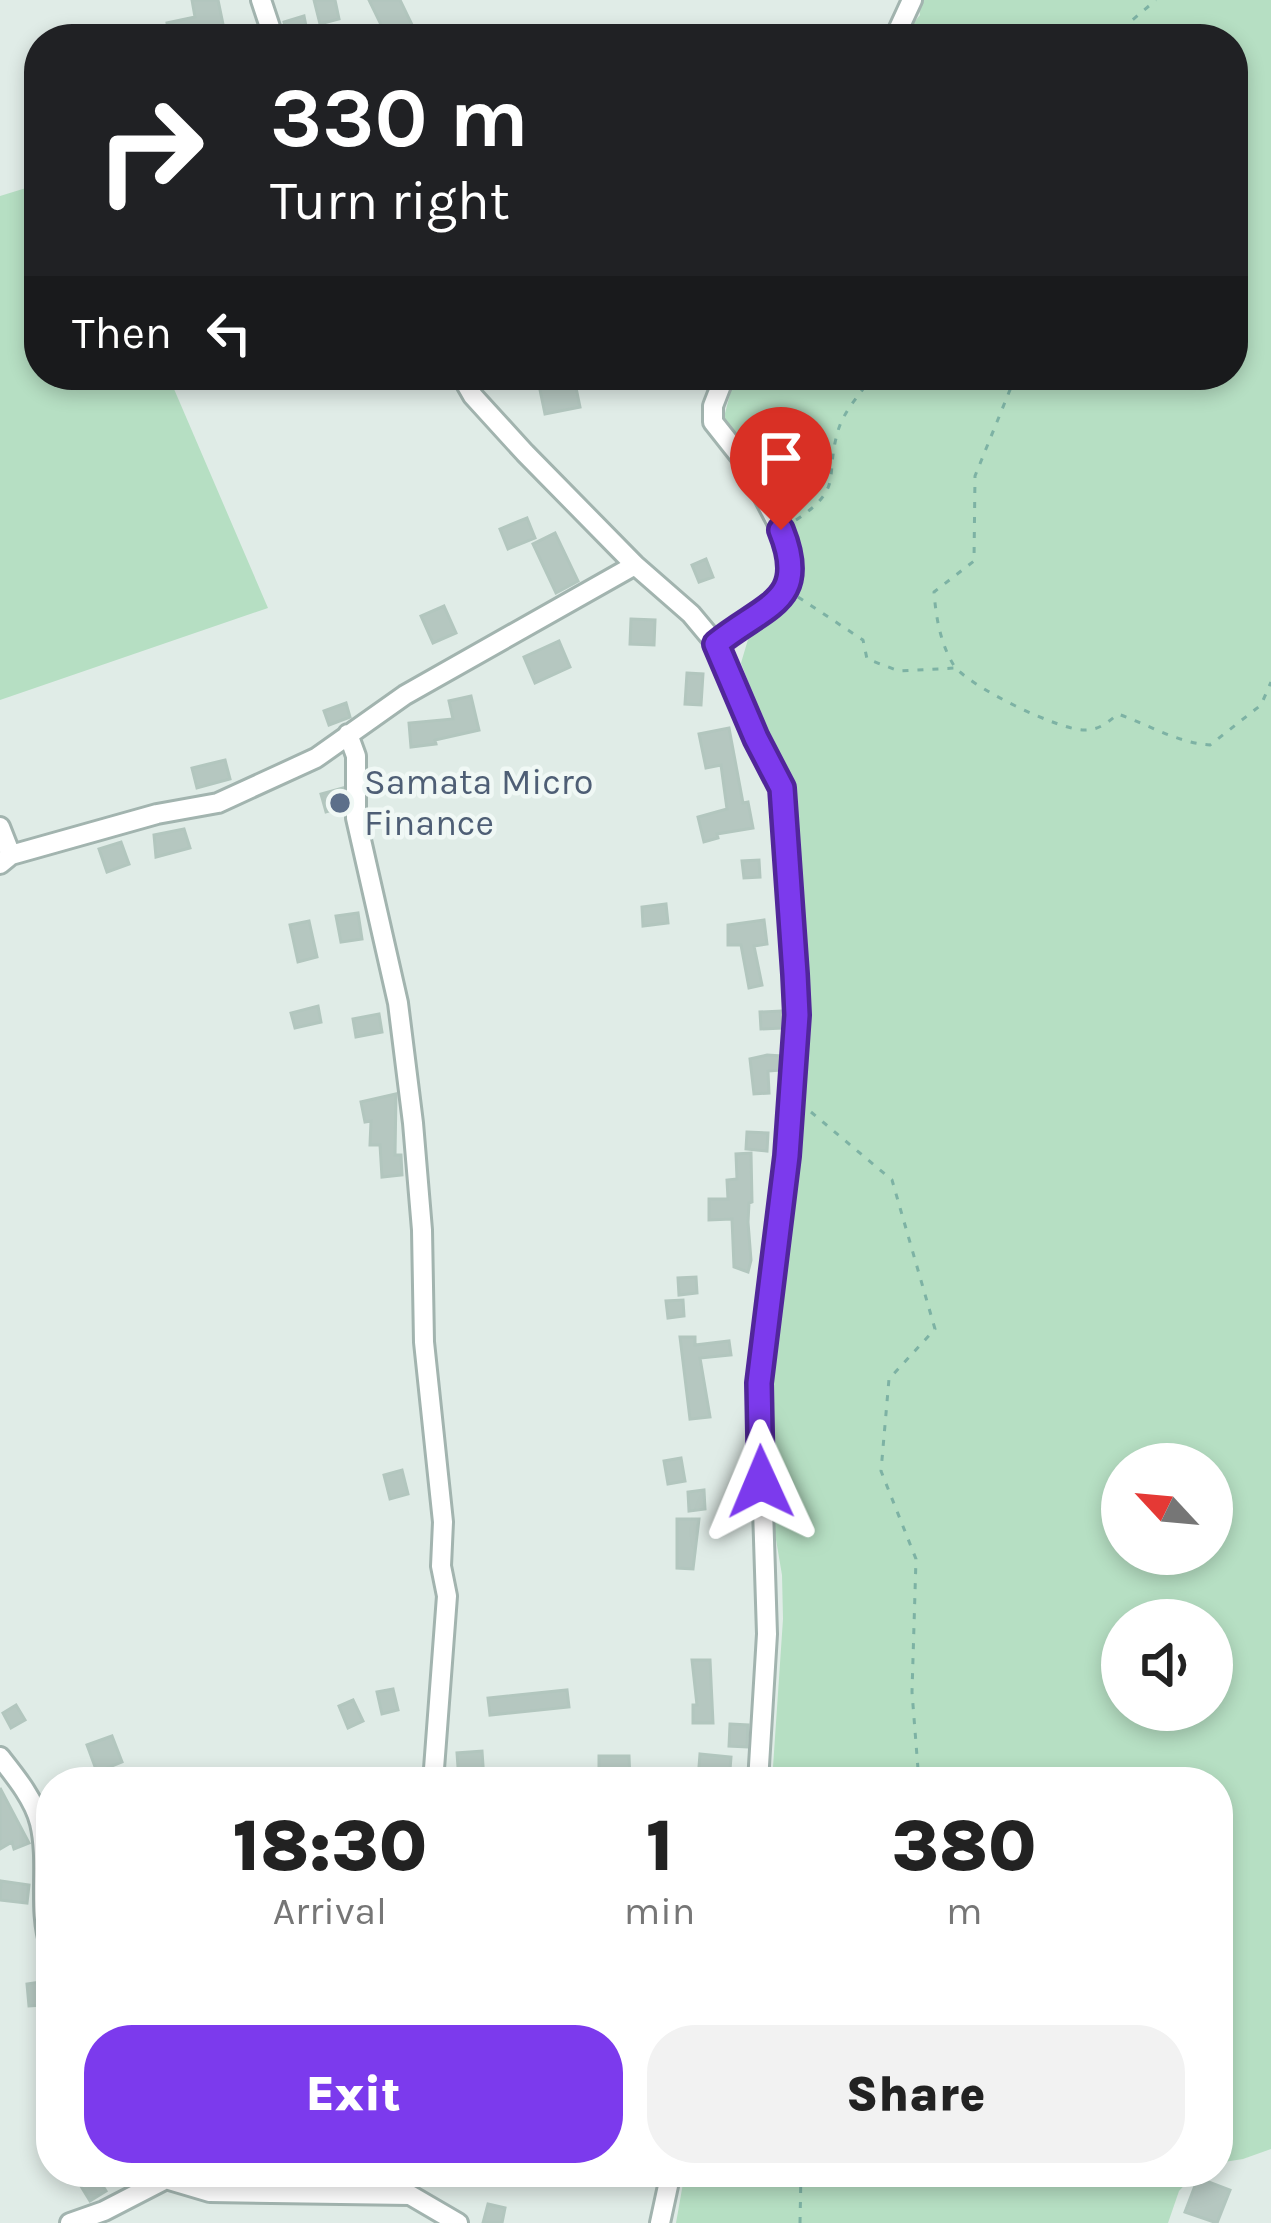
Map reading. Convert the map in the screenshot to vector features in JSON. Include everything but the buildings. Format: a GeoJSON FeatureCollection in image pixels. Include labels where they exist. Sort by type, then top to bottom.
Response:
{"type":"FeatureCollection","features":[{"type":"Feature","properties":{"kind":"street"},"geometry":{"type":"LineString","coordinates":[[470,390],[525,453],[716,644],[782,788],[797,1015],[759,1383],[766,1634],[759,1767]]}},
{"type":"Feature","properties":{"kind":"street"},"geometry":{"type":"LineString","coordinates":[[716,644],[785,591],[793,577],[781,530],[747,465],[713,422],[719,390]]}},
{"type":"Feature","properties":{"kind":"street"},"geometry":{"type":"LineString","coordinates":[[0,827],[5,860],[157,814],[218,803],[316,758],[406,695],[635,565]]}},
{"type":"Feature","properties":{"kind":"street"},"geometry":{"type":"LineString","coordinates":[[348,734],[356,756],[356,818],[398,1003],[422,1230],[424,1342],[447,1596],[434,1767]]}},
{"type":"Feature","properties":{"kind":"street"},"geometry":{"type":"LineString","coordinates":[[0,1757],[36,1814]]}},
{"type":"Feature","properties":{"kind":"street"},"geometry":{"type":"LineString","coordinates":[[70,2223],[104,2212],[146,2187]]}},
{"type":"Feature","properties":{"kind":"street"},"geometry":{"type":"LineString","coordinates":[[197,2187],[210,2192],[410,2195],[458,2223]]}},
{"type":"Feature","properties":{"kind":"street"},"geometry":{"type":"LineString","coordinates":[[660,2223],[668,2187]]}},
{"type":"Feature","properties":{"kind":"path"},"geometry":{"type":"LineString","coordinates":[[1128,24],[1156,0]]}},
{"type":"Feature","properties":{"kind":"path"},"geometry":{"type":"LineString","coordinates":[[781,530],[823,502],[832,478],[838,428],[864,390]]}},
{"type":"Feature","properties":{"kind":"path"},"geometry":{"type":"LineString","coordinates":[[1010,390],[975,476],[974,561],[934,592],[938,627],[955,668],[1005,700],[1081,731],[1102,727],[1118,714],[1166,731],[1186,744],[1210,746],[1261,706],[1271,682]]}},
{"type":"Feature","properties":{"kind":"path"},"geometry":{"type":"LineString","coordinates":[[785,591],[863,640],[868,658],[898,671],[955,668]]}},
{"type":"Feature","properties":{"kind":"path"},"geometry":{"type":"LineString","coordinates":[[791,1096],[892,1180],[935,1329],[889,1379],[881,1471],[916,1558],[912,1691],[918,1767]]}},
{"type":"Feature","properties":{"kind":"path"},"geometry":{"type":"LineString","coordinates":[[800,2223],[801,2187]]}},
{"type":"Feature","properties":{"kind":"green space"},"geometry":{"type":"Polygon","coordinates":[[[918,0],[1271,0],[1271,2149],[1233,2161],[1233,1767],[773,1767],[783,1619],[782,1575],[770,1504],[769,1359],[804,1081],[808,951],[793,801],[741,663],[752,626],[788,601],[796,557],[778,499],[723,421],[731,390],[1248,390],[1248,24],[912,24],[920,15],[918,0]]]}},
{"type":"Feature","properties":{"kind":"green space"},"geometry":{"type":"Polygon","coordinates":[[[24,189],[24,390],[174,390],[268,608],[0,700],[0,196],[24,189]]]}},
{"type":"Feature","properties":{"kind":"green space"},"geometry":{"type":"Polygon","coordinates":[[[682,2187],[1183,2187],[1168,2223],[676,2223],[682,2187]]]}},
{"type":"Feature","properties":{"kind":"place","name":"Samata Micro Finance"},"geometry":{"type":"Point","coordinates":[340,803]}},
{"type":"Feature","properties":{"kind":"route"},"geometry":{"type":"LineString","coordinates":[[761,1482],[759,1383],[787,1156],[797,1015],[795,974],[782,788],[716,644],[776,602],[793,577],[781,530]]}}]}
